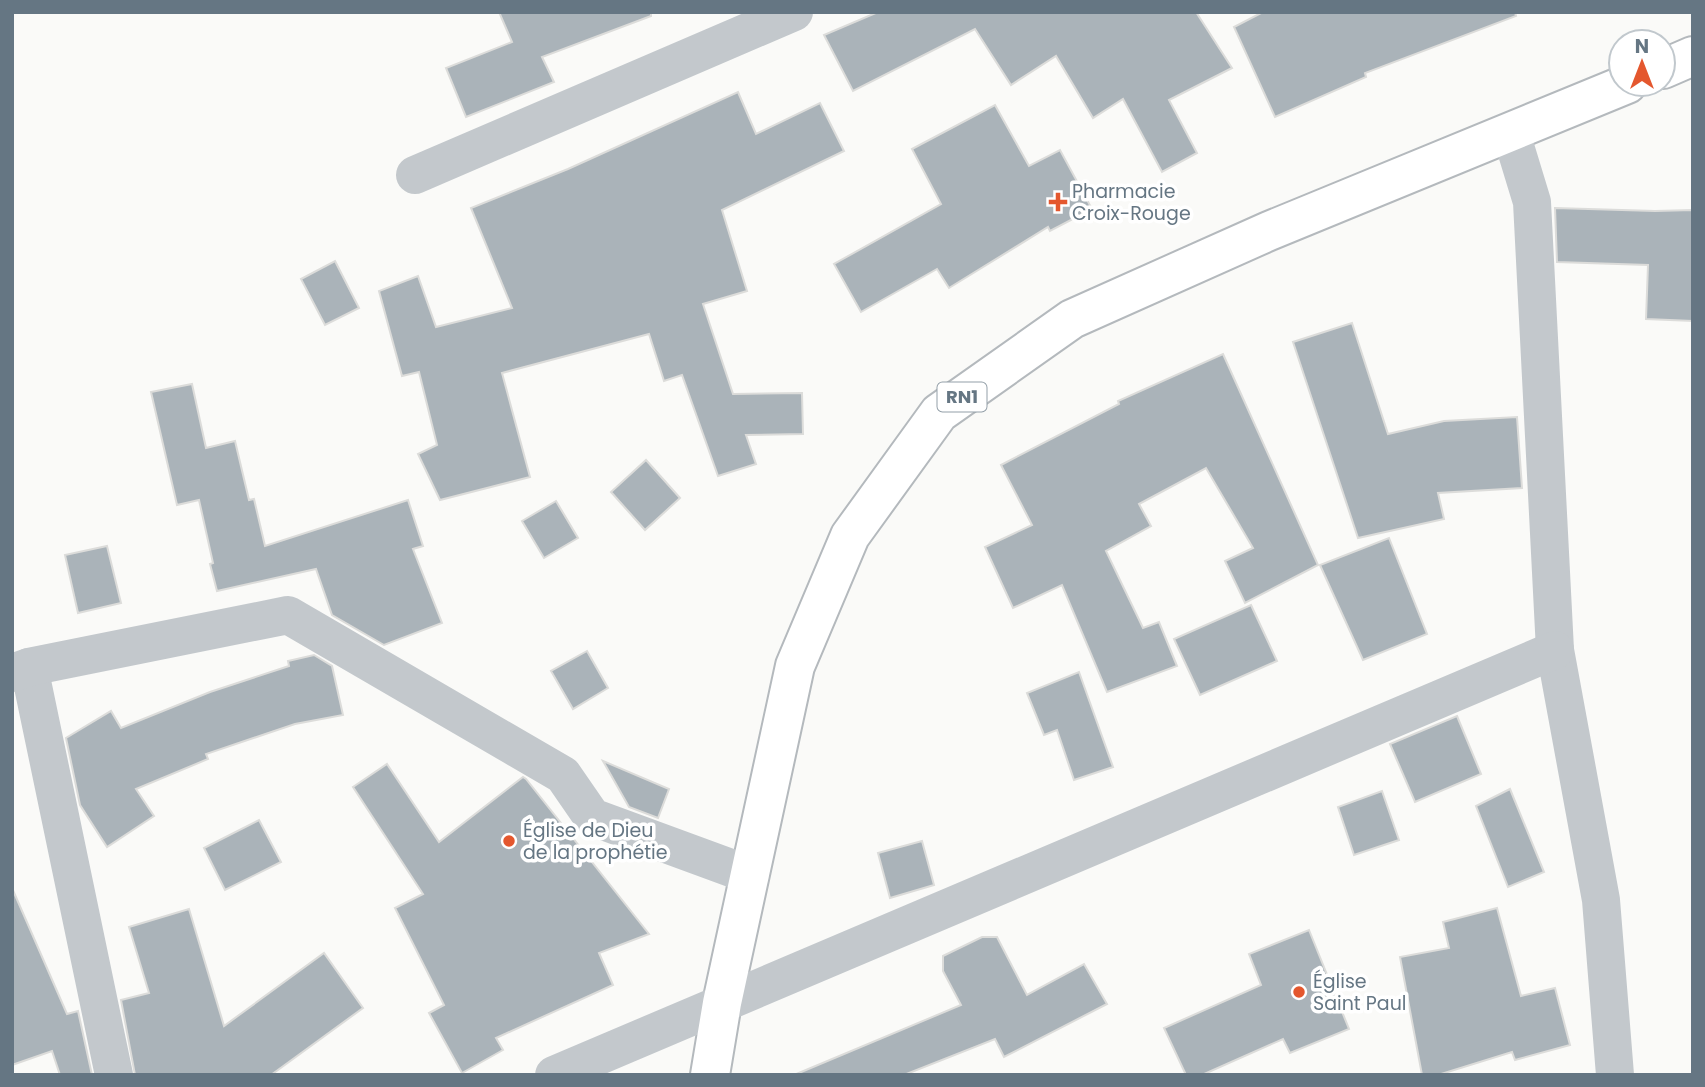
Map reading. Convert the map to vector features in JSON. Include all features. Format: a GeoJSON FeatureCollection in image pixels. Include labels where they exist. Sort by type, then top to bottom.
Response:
{"type":"FeatureCollection","features":[{"type":"Feature","properties":{"kind":"highway","name":"RN1"},"geometry":{"type":"LineString","coordinates":[[710,1075],[722,1003],[795,666],[850,536],[939,413],[1072,319],[1269,231],[1607,92]]}},
{"type":"Feature","properties":{"kind":"street"},"geometry":{"type":"LineString","coordinates":[[415,175],[794,12]]}},
{"type":"Feature","properties":{"kind":"street"},"geometry":{"type":"LineString","coordinates":[[1511,133],[1532,202],[1555,650],[1601,900],[1615,1075]]}},
{"type":"Feature","properties":{"kind":"street"},"geometry":{"type":"LineString","coordinates":[[114,1075],[21,670],[288,615],[564,775],[592,817],[750,875]]}},
{"type":"Feature","properties":{"kind":"street"},"geometry":{"type":"LineString","coordinates":[[554,1075],[1555,650]]}},
{"type":"Feature","properties":{"kind":"building"},"geometry":{"type":"Polygon","coordinates":[[[499,12],[651,12],[651,16],[542,57],[554,82],[466,117],[446,68],[512,42],[499,12]]]}},
{"type":"Feature","properties":{"kind":"building"},"geometry":{"type":"Polygon","coordinates":[[[878,12],[1196,12],[1232,68],[1169,100],[1197,153],[1162,172],[1123,99],[1093,118],[1056,56],[1011,85],[975,29],[853,91],[824,35],[878,12]]]}},
{"type":"Feature","properties":{"kind":"building"},"geometry":{"type":"Polygon","coordinates":[[[1263,12],[1515,12],[1516,16],[1365,73],[1366,77],[1275,117],[1234,27],[1263,12]]]}},
{"type":"Feature","properties":{"kind":"building"},"geometry":{"type":"Polygon","coordinates":[[[738,92],[756,134],[820,103],[844,151],[722,210],[747,291],[703,304],[733,394],[802,393],[803,434],[746,435],[756,464],[718,476],[682,375],[664,381],[649,334],[502,373],[530,477],[440,500],[418,454],[437,445],[419,372],[402,376],[379,291],[418,276],[436,327],[512,308],[471,208],[568,169],[738,92]]]}},
{"type":"Feature","properties":{"kind":"building"},"geometry":{"type":"Polygon","coordinates":[[[995,105],[1029,166],[1060,150],[1092,209],[1050,231],[1048,227],[949,288],[937,269],[861,312],[834,264],[941,204],[912,149],[995,105]]]}},
{"type":"Feature","properties":{"kind":"building"},"geometry":{"type":"Polygon","coordinates":[[[1555,208],[1693,210],[1693,321],[1646,319],[1648,265],[1557,262],[1555,208]]]}},
{"type":"Feature","properties":{"kind":"building"},"geometry":{"type":"Polygon","coordinates":[[[335,261],[359,308],[325,325],[301,279],[335,261]]]}},
{"type":"Feature","properties":{"kind":"building"},"geometry":{"type":"Polygon","coordinates":[[[1352,323],[1388,434],[1444,421],[1517,417],[1522,488],[1438,493],[1444,519],[1358,538],[1293,342],[1352,323]]]}},
{"type":"Feature","properties":{"kind":"building"},"geometry":{"type":"Polygon","coordinates":[[[1223,354],[1318,565],[1245,603],[1225,561],[1253,548],[1206,468],[1139,504],[1151,526],[1106,551],[1143,628],[1159,622],[1177,666],[1107,692],[1062,585],[1013,608],[985,547],[1032,525],[1001,465],[1119,404],[1118,401],[1223,354]]]}},
{"type":"Feature","properties":{"kind":"building"},"geometry":{"type":"Polygon","coordinates":[[[192,384],[206,448],[235,441],[249,500],[254,499],[265,546],[408,500],[423,546],[413,549],[442,623],[384,645],[332,615],[316,569],[217,591],[199,500],[177,505],[151,392],[192,384]]]}},
{"type":"Feature","properties":{"kind":"building"},"geometry":{"type":"Polygon","coordinates":[[[646,460],[680,498],[645,530],[611,492],[646,460]]]}},
{"type":"Feature","properties":{"kind":"building"},"geometry":{"type":"Polygon","coordinates":[[[556,501],[578,538],[544,558],[522,521],[556,501]]]}},
{"type":"Feature","properties":{"kind":"building"},"geometry":{"type":"Polygon","coordinates":[[[1389,538],[1427,634],[1363,660],[1320,565],[1389,538]]]}},
{"type":"Feature","properties":{"kind":"building"},"geometry":{"type":"Polygon","coordinates":[[[107,546],[121,603],[78,613],[65,555],[107,546]]]}},
{"type":"Feature","properties":{"kind":"building"},"geometry":{"type":"Polygon","coordinates":[[[1251,605],[1277,661],[1200,695],[1174,639],[1251,605]]]}},
{"type":"Feature","properties":{"kind":"building"},"geometry":{"type":"Polygon","coordinates":[[[587,651],[608,688],[573,709],[551,671],[587,651]]]}},
{"type":"Feature","properties":{"kind":"building"},"geometry":{"type":"Polygon","coordinates":[[[314,655],[332,666],[343,715],[295,724],[206,754],[208,759],[136,789],[154,816],[107,847],[80,805],[66,738],[111,711],[121,728],[210,692],[289,666],[288,661],[314,655]]]}},
{"type":"Feature","properties":{"kind":"building"},"geometry":{"type":"Polygon","coordinates":[[[1079,672],[1113,767],[1074,780],[1057,730],[1044,735],[1027,693],[1079,672]]]}},
{"type":"Feature","properties":{"kind":"building"},"geometry":{"type":"Polygon","coordinates":[[[1457,716],[1481,774],[1415,802],[1390,744],[1457,716]]]}},
{"type":"Feature","properties":{"kind":"building"},"geometry":{"type":"Polygon","coordinates":[[[603,761],[669,789],[658,818],[629,807],[603,761]]]}},
{"type":"Feature","properties":{"kind":"building"},"geometry":{"type":"Polygon","coordinates":[[[387,764],[439,842],[523,777],[649,934],[599,953],[613,985],[496,1038],[503,1050],[462,1073],[429,1013],[444,1005],[395,908],[423,894],[353,787],[387,764]]]}},
{"type":"Feature","properties":{"kind":"building"},"geometry":{"type":"Polygon","coordinates":[[[1510,789],[1544,872],[1508,887],[1476,806],[1510,789]]]}},
{"type":"Feature","properties":{"kind":"building"},"geometry":{"type":"Polygon","coordinates":[[[1382,791],[1399,840],[1354,855],[1338,807],[1382,791]]]}},
{"type":"Feature","properties":{"kind":"building"},"geometry":{"type":"Polygon","coordinates":[[[259,820],[281,862],[225,890],[204,848],[259,820]]]}},
{"type":"Feature","properties":{"kind":"building"},"geometry":{"type":"Polygon","coordinates":[[[922,841],[934,885],[890,898],[878,853],[922,841]]]}},
{"type":"Feature","properties":{"kind":"building"},"geometry":{"type":"Polygon","coordinates":[[[12,888],[67,1014],[78,1011],[92,1075],[60,1075],[52,1051],[12,1065],[12,888]]]}},
{"type":"Feature","properties":{"kind":"building"},"geometry":{"type":"Polygon","coordinates":[[[1497,908],[1521,996],[1555,988],[1570,1045],[1515,1060],[1512,1052],[1438,1075],[1422,1075],[1400,957],[1449,948],[1443,922],[1497,908]]]}},
{"type":"Feature","properties":{"kind":"building"},"geometry":{"type":"Polygon","coordinates":[[[189,909],[224,1026],[324,953],[363,1008],[271,1075],[135,1075],[121,1000],[149,993],[129,927],[189,909]]]}},
{"type":"Feature","properties":{"kind":"building"},"geometry":{"type":"Polygon","coordinates":[[[1309,930],[1349,1029],[1290,1053],[1283,1039],[1202,1075],[1186,1075],[1164,1028],[1261,985],[1249,954],[1309,930]]]}},
{"type":"Feature","properties":{"kind":"building"},"geometry":{"type":"Polygon","coordinates":[[[982,937],[997,937],[1027,995],[1084,964],[1107,1004],[1004,1057],[995,1039],[904,1075],[794,1075],[961,1005],[943,971],[943,956],[982,937]]]}},
{"type":"Feature","properties":{"kind":"place","name":"Pharmacie Croix-Rouge"},"geometry":{"type":"Point","coordinates":[1058,202]}},
{"type":"Feature","properties":{"kind":"place","name":"Église de Dieu de la prophétie"},"geometry":{"type":"Point","coordinates":[509,841]}},
{"type":"Feature","properties":{"kind":"place","name":"Église Saint Paul"},"geometry":{"type":"Point","coordinates":[1299,992]}}]}
